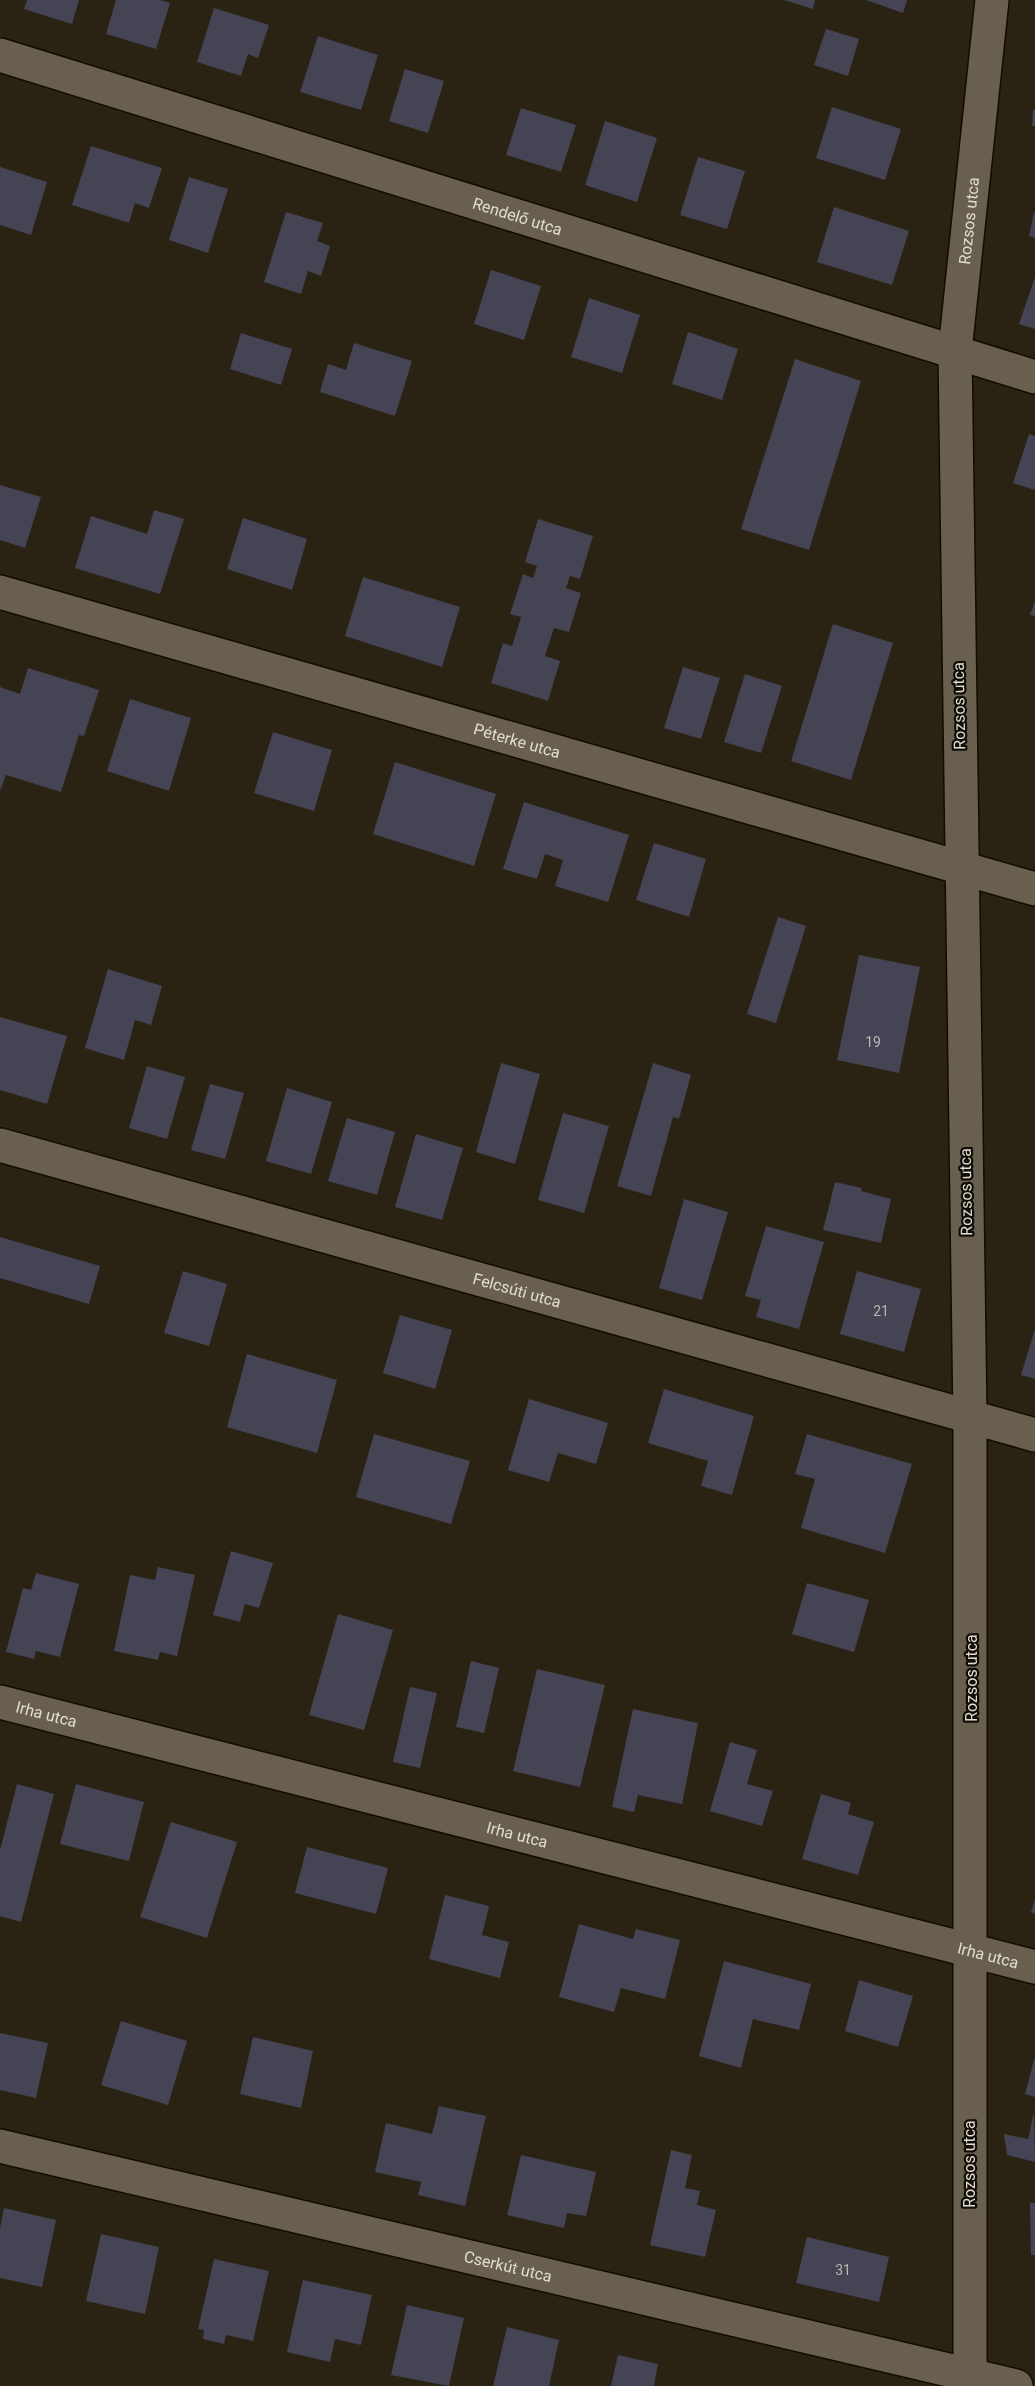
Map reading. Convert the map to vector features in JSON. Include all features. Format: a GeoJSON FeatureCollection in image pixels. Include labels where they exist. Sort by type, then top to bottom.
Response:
{"type":"FeatureCollection","features":[{"type":"Feature","properties":{"kind":"street","name":"Rozsos utca"},"geometry":{"type":"LineString","coordinates":[[970,2380],[970,1418],[955,351],[992,0]]}},
{"type":"Feature","properties":{"kind":"street","name":"Rendelő utca"},"geometry":{"type":"LineString","coordinates":[[0,55],[1035,376]]}},
{"type":"Feature","properties":{"kind":"street","name":"Péterke utca"},"geometry":{"type":"LineString","coordinates":[[0,592],[1035,890]]}},
{"type":"Feature","properties":{"kind":"street","name":"Felcsúti utca"},"geometry":{"type":"LineString","coordinates":[[0,1144],[1035,1435]]}},
{"type":"Feature","properties":{"kind":"street","name":"Irha utca"},"geometry":{"type":"LineString","coordinates":[[0,1702],[1035,1967]]}},
{"type":"Feature","properties":{"kind":"street","name":"Cserkút utca"},"geometry":{"type":"LineString","coordinates":[[0,2146],[970,2380],[1017,2386]]}},
{"type":"Feature","properties":{"kind":"building"},"geometry":{"type":"Polygon","coordinates":[[[27,0],[79,0],[72,24],[24,9],[27,0]]]}},
{"type":"Feature","properties":{"kind":"building"},"geometry":{"type":"Polygon","coordinates":[[[116,0],[160,0],[170,3],[156,49],[106,34],[116,0]]]}},
{"type":"Feature","properties":{"kind":"building"},"geometry":{"type":"Polygon","coordinates":[[[784,0],[815,0],[813,9],[784,0]]]}},
{"type":"Feature","properties":{"kind":"building"},"geometry":{"type":"Polygon","coordinates":[[[866,0],[907,0],[903,13],[866,0]]]}},
{"type":"Feature","properties":{"kind":"building"},"geometry":{"type":"Polygon","coordinates":[[[214,8],[269,25],[258,58],[248,54],[241,76],[197,62],[214,8]]]}},
{"type":"Feature","properties":{"kind":"building"},"geometry":{"type":"Polygon","coordinates":[[[826,29],[859,39],[848,76],[814,65],[826,29]]]}},
{"type":"Feature","properties":{"kind":"building"},"geometry":{"type":"Polygon","coordinates":[[[318,36],[378,55],[361,110],[300,92],[318,36]]]}},
{"type":"Feature","properties":{"kind":"building"},"geometry":{"type":"Polygon","coordinates":[[[405,69],[444,81],[428,133],[389,121],[405,69]]]}},
{"type":"Feature","properties":{"kind":"building"},"geometry":{"type":"Polygon","coordinates":[[[832,107],[901,129],[885,180],[816,158],[832,107]]]}},
{"type":"Feature","properties":{"kind":"building"},"geometry":{"type":"Polygon","coordinates":[[[521,108],[576,125],[561,172],[506,155],[521,108]]]}},
{"type":"Feature","properties":{"kind":"building"},"geometry":{"type":"Polygon","coordinates":[[[1033,110],[1035,110],[1035,126],[1032,126],[1033,110]]]}},
{"type":"Feature","properties":{"kind":"building"},"geometry":{"type":"Polygon","coordinates":[[[605,121],[657,138],[637,202],[585,185],[605,121]]]}},
{"type":"Feature","properties":{"kind":"building"},"geometry":{"type":"Polygon","coordinates":[[[91,146],[162,168],[149,208],[135,203],[129,223],[72,205],[91,146]]]}},
{"type":"Feature","properties":{"kind":"building"},"geometry":{"type":"Polygon","coordinates":[[[698,157],[745,171],[727,229],[680,215],[698,157]]]}},
{"type":"Feature","properties":{"kind":"building"},"geometry":{"type":"Polygon","coordinates":[[[0,167],[47,182],[31,235],[0,225],[0,167]]]}},
{"type":"Feature","properties":{"kind":"building"},"geometry":{"type":"Polygon","coordinates":[[[189,177],[228,189],[208,253],[169,240],[189,177]]]}},
{"type":"Feature","properties":{"kind":"building"},"geometry":{"type":"Polygon","coordinates":[[[834,207],[909,231],[892,285],[817,262],[834,207]]]}},
{"type":"Feature","properties":{"kind":"building"},"geometry":{"type":"Polygon","coordinates":[[[286,212],[323,223],[317,241],[330,246],[321,276],[308,271],[301,294],[264,282],[286,212]]]}},
{"type":"Feature","properties":{"kind":"building"},"geometry":{"type":"Polygon","coordinates":[[[1035,212],[1035,238],[1029,236],[1035,212]]]}},
{"type":"Feature","properties":{"kind":"building"},"geometry":{"type":"Polygon","coordinates":[[[491,270],[541,286],[524,340],[474,324],[491,270]]]}},
{"type":"Feature","properties":{"kind":"building"},"geometry":{"type":"Polygon","coordinates":[[[1035,277],[1035,329],[1019,324],[1035,277]]]}},
{"type":"Feature","properties":{"kind":"building"},"geometry":{"type":"Polygon","coordinates":[[[589,298],[640,315],[622,373],[571,357],[589,298]]]}},
{"type":"Feature","properties":{"kind":"building"},"geometry":{"type":"Polygon","coordinates":[[[688,332],[738,349],[722,400],[672,384],[688,332]]]}},
{"type":"Feature","properties":{"kind":"building"},"geometry":{"type":"Polygon","coordinates":[[[241,333],[292,349],[281,385],[230,369],[241,333]]]}},
{"type":"Feature","properties":{"kind":"building"},"geometry":{"type":"Polygon","coordinates":[[[354,343],[412,361],[395,416],[320,392],[328,364],[346,370],[354,343]]]}},
{"type":"Feature","properties":{"kind":"building"},"geometry":{"type":"Polygon","coordinates":[[[795,359],[861,381],[809,550],[741,529],[795,359]]]}},
{"type":"Feature","properties":{"kind":"building"},"geometry":{"type":"Polygon","coordinates":[[[1029,434],[1035,436],[1035,490],[1013,483],[1029,434]]]}},
{"type":"Feature","properties":{"kind":"building"},"geometry":{"type":"Polygon","coordinates":[[[0,485],[41,497],[25,548],[0,540],[0,485]]]}},
{"type":"Feature","properties":{"kind":"building"},"geometry":{"type":"Polygon","coordinates":[[[154,510],[184,519],[160,594],[75,568],[91,516],[147,534],[154,510]]]}},
{"type":"Feature","properties":{"kind":"building"},"geometry":{"type":"Polygon","coordinates":[[[243,518],[307,539],[292,590],[227,569],[243,518]]]}},
{"type":"Feature","properties":{"kind":"building"},"geometry":{"type":"Polygon","coordinates":[[[538,519],[593,536],[580,579],[570,576],[566,588],[581,593],[569,632],[554,628],[545,656],[560,661],[548,701],[491,683],[503,643],[512,646],[521,617],[510,614],[523,574],[533,578],[537,566],[525,562],[538,519]]]}},
{"type":"Feature","properties":{"kind":"building"},"geometry":{"type":"Polygon","coordinates":[[[363,577],[460,607],[442,667],[345,636],[363,577]]]}},
{"type":"Feature","properties":{"kind":"building"},"geometry":{"type":"Polygon","coordinates":[[[1035,601],[1035,616],[1030,615],[1035,601]]]}},
{"type":"Feature","properties":{"kind":"building"},"geometry":{"type":"Polygon","coordinates":[[[833,624],[893,643],[851,780],[791,761],[833,624]]]}},
{"type":"Feature","properties":{"kind":"building"},"geometry":{"type":"Polygon","coordinates":[[[683,667],[720,678],[701,739],[664,728],[683,667]]]}},
{"type":"Feature","properties":{"kind":"building"},"geometry":{"type":"Polygon","coordinates":[[[28,668],[99,690],[84,736],[79,735],[61,792],[6,775],[0,791],[0,687],[20,694],[28,668]]]}},
{"type":"Feature","properties":{"kind":"building"},"geometry":{"type":"Polygon","coordinates":[[[745,674],[782,686],[761,753],[724,742],[745,674]]]}},
{"type":"Feature","properties":{"kind":"building"},"geometry":{"type":"Polygon","coordinates":[[[130,699],[191,718],[169,791],[107,771],[130,699]]]}},
{"type":"Feature","properties":{"kind":"building"},"geometry":{"type":"Polygon","coordinates":[[[273,732],[332,750],[314,811],[254,793],[273,732]]]}},
{"type":"Feature","properties":{"kind":"building"},"geometry":{"type":"Polygon","coordinates":[[[395,762],[496,794],[474,866],[373,834],[395,762]]]}},
{"type":"Feature","properties":{"kind":"building"},"geometry":{"type":"Polygon","coordinates":[[[524,802],[629,835],[608,902],[555,886],[563,860],[545,854],[537,879],[503,869],[524,802]]]}},
{"type":"Feature","properties":{"kind":"building"},"geometry":{"type":"Polygon","coordinates":[[[654,843],[706,859],[689,917],[636,900],[654,843]]]}},
{"type":"Feature","properties":{"kind":"building"},"geometry":{"type":"Polygon","coordinates":[[[778,917],[806,926],[776,1023],[747,1014],[778,917]]]}},
{"type":"Feature","properties":{"kind":"building"},"geometry":{"type":"Polygon","coordinates":[[[859,955],[920,967],[899,1073],[837,1060],[859,955]]]}},
{"type":"Feature","properties":{"kind":"building"},"geometry":{"type":"Polygon","coordinates":[[[108,969],[162,986],[151,1025],[135,1020],[124,1060],[85,1048],[108,969]]]}},
{"type":"Feature","properties":{"kind":"building"},"geometry":{"type":"Polygon","coordinates":[[[0,1017],[67,1036],[47,1104],[0,1090],[0,1017]]]}},
{"type":"Feature","properties":{"kind":"building"},"geometry":{"type":"Polygon","coordinates":[[[501,1063],[540,1074],[515,1164],[476,1152],[501,1063]]]}},
{"type":"Feature","properties":{"kind":"building"},"geometry":{"type":"Polygon","coordinates":[[[653,1063],[691,1075],[679,1119],[673,1117],[651,1196],[617,1186],[653,1063]]]}},
{"type":"Feature","properties":{"kind":"building"},"geometry":{"type":"Polygon","coordinates":[[[147,1066],[185,1077],[167,1139],[129,1128],[147,1066]]]}},
{"type":"Feature","properties":{"kind":"building"},"geometry":{"type":"Polygon","coordinates":[[[210,1084],[244,1093],[225,1159],[191,1150],[210,1084]]]}},
{"type":"Feature","properties":{"kind":"building"},"geometry":{"type":"Polygon","coordinates":[[[287,1088],[332,1102],[311,1174],[266,1161],[287,1088]]]}},
{"type":"Feature","properties":{"kind":"building"},"geometry":{"type":"Polygon","coordinates":[[[563,1113],[609,1126],[584,1213],[538,1200],[563,1113]]]}},
{"type":"Feature","properties":{"kind":"building"},"geometry":{"type":"Polygon","coordinates":[[[347,1118],[395,1132],[377,1195],[328,1181],[347,1118]]]}},
{"type":"Feature","properties":{"kind":"building"},"geometry":{"type":"Polygon","coordinates":[[[416,1134],[463,1148],[442,1220],[395,1207],[416,1134]]]}},
{"type":"Feature","properties":{"kind":"building"},"geometry":{"type":"Polygon","coordinates":[[[835,1182],[862,1188],[861,1191],[891,1199],[881,1243],[823,1230],[835,1182]]]}},
{"type":"Feature","properties":{"kind":"building"},"geometry":{"type":"Polygon","coordinates":[[[684,1199],[728,1212],[702,1300],[659,1288],[684,1199]]]}},
{"type":"Feature","properties":{"kind":"building"},"geometry":{"type":"Polygon","coordinates":[[[766,1226],[824,1242],[799,1329],[756,1317],[761,1300],[745,1296],[766,1226]]]}},
{"type":"Feature","properties":{"kind":"building"},"geometry":{"type":"Polygon","coordinates":[[[0,1237],[100,1266],[89,1304],[0,1278],[0,1237]]]}},
{"type":"Feature","properties":{"kind":"building"},"geometry":{"type":"Polygon","coordinates":[[[183,1271],[227,1284],[209,1346],[164,1333],[183,1271]]]}},
{"type":"Feature","properties":{"kind":"building"},"geometry":{"type":"Polygon","coordinates":[[[857,1271],[921,1289],[904,1352],[840,1334],[857,1271]]]}},
{"type":"Feature","properties":{"kind":"building"},"geometry":{"type":"Polygon","coordinates":[[[400,1315],[452,1330],[435,1389],[383,1373],[400,1315]]]}},
{"type":"Feature","properties":{"kind":"building"},"geometry":{"type":"Polygon","coordinates":[[[1035,1329],[1035,1379],[1021,1375],[1035,1329]]]}},
{"type":"Feature","properties":{"kind":"building"},"geometry":{"type":"Polygon","coordinates":[[[247,1354],[337,1380],[317,1453],[227,1427],[247,1354]]]}},
{"type":"Feature","properties":{"kind":"building"},"geometry":{"type":"Polygon","coordinates":[[[664,1389],[754,1416],[732,1495],[701,1486],[708,1461],[648,1443],[664,1389]]]}},
{"type":"Feature","properties":{"kind":"building"},"geometry":{"type":"Polygon","coordinates":[[[529,1399],[608,1423],[596,1464],[558,1453],[549,1482],[508,1470],[529,1399]]]}},
{"type":"Feature","properties":{"kind":"building"},"geometry":{"type":"Polygon","coordinates":[[[374,1434],[470,1461],[451,1524],[356,1497],[374,1434]]]}},
{"type":"Feature","properties":{"kind":"building"},"geometry":{"type":"Polygon","coordinates":[[[807,1434],[912,1464],[885,1553],[801,1528],[815,1479],[795,1474],[807,1434]]]}},
{"type":"Feature","properties":{"kind":"building"},"geometry":{"type":"Polygon","coordinates":[[[231,1551],[273,1563],[259,1608],[245,1604],[240,1622],[213,1615],[231,1551]]]}},
{"type":"Feature","properties":{"kind":"building"},"geometry":{"type":"Polygon","coordinates":[[[158,1567],[195,1575],[177,1656],[160,1652],[158,1660],[114,1651],[130,1575],[155,1580],[158,1567]]]}},
{"type":"Feature","properties":{"kind":"building"},"geometry":{"type":"Polygon","coordinates":[[[36,1573],[79,1584],[60,1657],[36,1651],[34,1659],[6,1652],[23,1588],[31,1590],[36,1573]]]}},
{"type":"Feature","properties":{"kind":"building"},"geometry":{"type":"Polygon","coordinates":[[[807,1583],[869,1600],[854,1652],[792,1634],[807,1583]]]}},
{"type":"Feature","properties":{"kind":"building"},"geometry":{"type":"Polygon","coordinates":[[[338,1614],[393,1630],[364,1730],[309,1715],[338,1614]]]}},
{"type":"Feature","properties":{"kind":"building"},"geometry":{"type":"Polygon","coordinates":[[[471,1661],[499,1668],[484,1733],[456,1727],[471,1661]]]}},
{"type":"Feature","properties":{"kind":"building"},"geometry":{"type":"Polygon","coordinates":[[[537,1669],[605,1685],[580,1787],[513,1771],[537,1669]]]}},
{"type":"Feature","properties":{"kind":"building"},"geometry":{"type":"Polygon","coordinates":[[[410,1687],[437,1693],[420,1768],[393,1762],[410,1687]]]}},
{"type":"Feature","properties":{"kind":"building"},"geometry":{"type":"Polygon","coordinates":[[[633,1709],[698,1723],[682,1804],[638,1795],[634,1812],[612,1807],[633,1709]]]}},
{"type":"Feature","properties":{"kind":"building"},"geometry":{"type":"Polygon","coordinates":[[[730,1742],[757,1750],[747,1784],[773,1791],[762,1826],[710,1811],[730,1742]]]}},
{"type":"Feature","properties":{"kind":"building"},"geometry":{"type":"Polygon","coordinates":[[[17,1784],[54,1794],[21,1922],[0,1916],[0,1850],[17,1784]]]}},
{"type":"Feature","properties":{"kind":"building"},"geometry":{"type":"Polygon","coordinates":[[[76,1784],[144,1802],[129,1861],[60,1844],[76,1784]]]}},
{"type":"Feature","properties":{"kind":"building"},"geometry":{"type":"Polygon","coordinates":[[[821,1794],[851,1803],[848,1814],[874,1822],[858,1875],[802,1859],[821,1794]]]}},
{"type":"Feature","properties":{"kind":"building"},"geometry":{"type":"Polygon","coordinates":[[[171,1822],[237,1842],[207,1938],[140,1917],[171,1822]]]}},
{"type":"Feature","properties":{"kind":"building"},"geometry":{"type":"Polygon","coordinates":[[[307,1847],[388,1868],[376,1914],[295,1893],[307,1847]]]}},
{"type":"Feature","properties":{"kind":"building"},"geometry":{"type":"Polygon","coordinates":[[[445,1895],[489,1906],[482,1935],[509,1942],[500,1978],[429,1959],[445,1895]]]}},
{"type":"Feature","properties":{"kind":"building"},"geometry":{"type":"Polygon","coordinates":[[[1035,1899],[1035,1914],[1031,1912],[1035,1899]]]}},
{"type":"Feature","properties":{"kind":"building"},"geometry":{"type":"Polygon","coordinates":[[[579,1924],[633,1939],[636,1929],[680,1940],[665,1999],[621,1988],[614,2012],[559,1997],[579,1924]]]}},
{"type":"Feature","properties":{"kind":"building"},"geometry":{"type":"Polygon","coordinates":[[[724,1961],[811,1984],[799,2030],[753,2019],[741,2068],[699,2056],[724,1961]]]}},
{"type":"Feature","properties":{"kind":"building"},"geometry":{"type":"Polygon","coordinates":[[[859,1980],[913,1996],[898,2047],[845,2031],[859,1980]]]}},
{"type":"Feature","properties":{"kind":"building"},"geometry":{"type":"Polygon","coordinates":[[[121,2021],[187,2041],[168,2105],[101,2085],[121,2021]]]}},
{"type":"Feature","properties":{"kind":"building"},"geometry":{"type":"Polygon","coordinates":[[[0,2033],[48,2043],[36,2098],[0,2090],[0,2033]]]}},
{"type":"Feature","properties":{"kind":"building"},"geometry":{"type":"Polygon","coordinates":[[[253,2037],[313,2051],[301,2108],[240,2094],[253,2037]]]}},
{"type":"Feature","properties":{"kind":"building"},"geometry":{"type":"Polygon","coordinates":[[[1035,2056],[1035,2097],[1025,2094],[1035,2056]]]}},
{"type":"Feature","properties":{"kind":"building"},"geometry":{"type":"Polygon","coordinates":[[[439,2106],[486,2116],[465,2206],[418,2195],[421,2182],[375,2172],[386,2123],[432,2134],[439,2106]]]}},
{"type":"Feature","properties":{"kind":"building"},"geometry":{"type":"Polygon","coordinates":[[[1034,2112],[1035,2162],[1007,2155],[1004,2134],[1028,2139],[1034,2112]]]}},
{"type":"Feature","properties":{"kind":"building"},"geometry":{"type":"Polygon","coordinates":[[[671,2150],[692,2155],[685,2188],[700,2191],[697,2205],[716,2210],[705,2257],[650,2245],[671,2150]]]}},
{"type":"Feature","properties":{"kind":"building"},"geometry":{"type":"Polygon","coordinates":[[[521,2155],[596,2172],[586,2216],[567,2213],[564,2228],[507,2215],[521,2155]]]}},
{"type":"Feature","properties":{"kind":"building"},"geometry":{"type":"Polygon","coordinates":[[[1030,2203],[1035,2203],[1035,2255],[1031,2255],[1030,2203]]]}},
{"type":"Feature","properties":{"kind":"building"},"geometry":{"type":"Polygon","coordinates":[[[4,2208],[56,2220],[42,2287],[0,2278],[0,2228],[4,2208]]]}},
{"type":"Feature","properties":{"kind":"building"},"geometry":{"type":"Polygon","coordinates":[[[101,2234],[159,2247],[145,2314],[86,2301],[101,2234]]]}},
{"type":"Feature","properties":{"kind":"building"},"geometry":{"type":"Polygon","coordinates":[[[807,2237],[889,2257],[879,2302],[796,2283],[807,2237]]]}},
{"type":"Feature","properties":{"kind":"building"},"geometry":{"type":"Polygon","coordinates":[[[214,2259],[269,2271],[253,2341],[226,2335],[224,2344],[203,2339],[204,2330],[198,2329],[214,2259]]]}},
{"type":"Feature","properties":{"kind":"building"},"geometry":{"type":"Polygon","coordinates":[[[303,2280],[372,2295],[361,2345],[335,2339],[330,2362],[287,2352],[303,2280]]]}},
{"type":"Feature","properties":{"kind":"building"},"geometry":{"type":"Polygon","coordinates":[[[407,2305],[464,2318],[449,2386],[391,2375],[407,2305]]]}},
{"type":"Feature","properties":{"kind":"building"},"geometry":{"type":"Polygon","coordinates":[[[507,2327],[559,2340],[549,2386],[493,2386],[507,2327]]]}},
{"type":"Feature","properties":{"kind":"building"},"geometry":{"type":"Polygon","coordinates":[[[618,2355],[658,2364],[654,2386],[611,2386],[618,2355]]]}}]}
